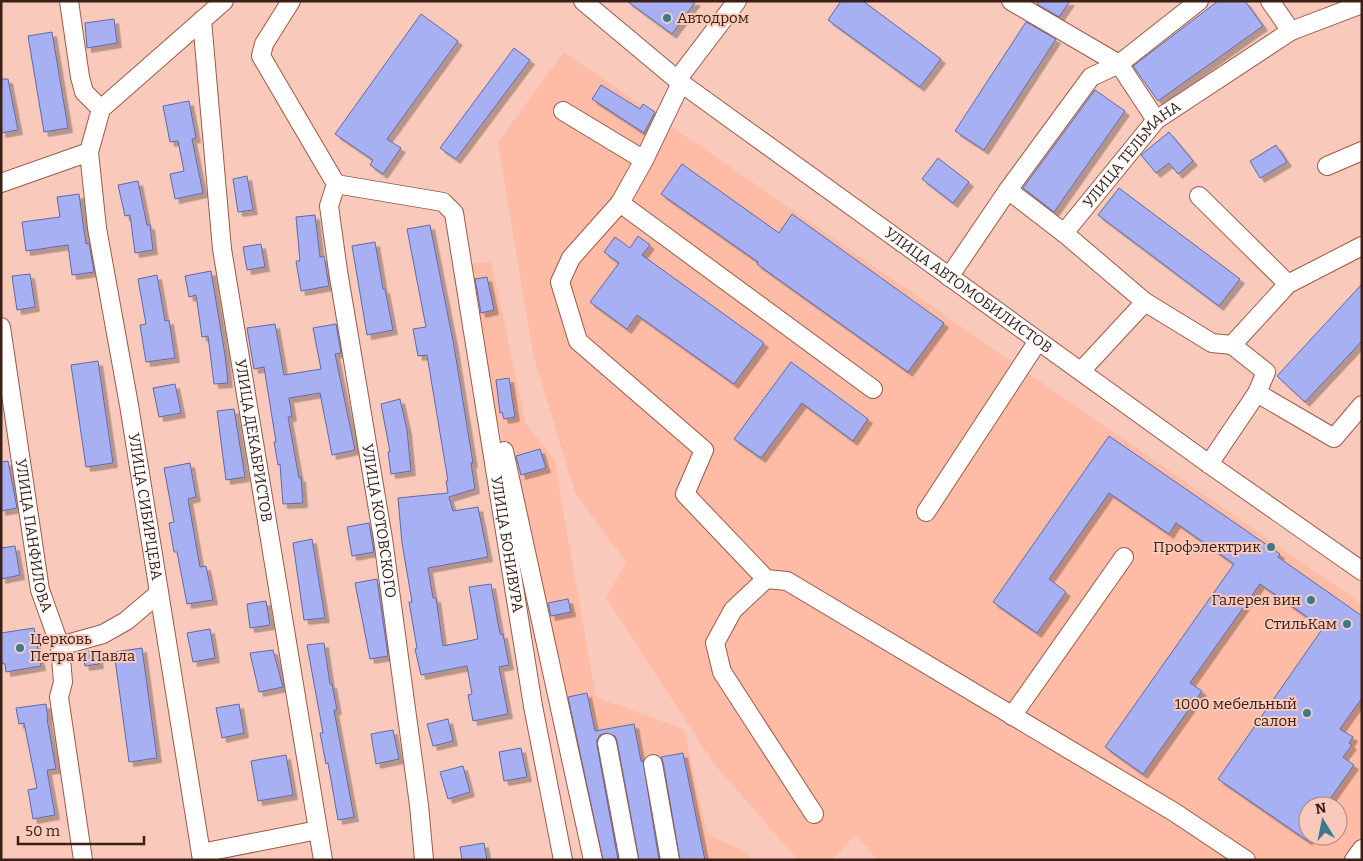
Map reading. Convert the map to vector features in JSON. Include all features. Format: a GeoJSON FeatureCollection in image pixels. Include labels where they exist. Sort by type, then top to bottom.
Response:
{"type":"FeatureCollection","features":[{"type":"Feature","properties":{"kind":"street"},"geometry":{"type":"LineString","coordinates":[[69,1],[84,92],[101,109]]}},
{"type":"Feature","properties":{"kind":"street"},"geometry":{"type":"LineString","coordinates":[[1,183],[88,152],[101,109],[224,1]]}},
{"type":"Feature","properties":{"kind":"street"},"geometry":{"type":"LineString","coordinates":[[291,1],[264,44],[261,56],[336,184]]}},
{"type":"Feature","properties":{"kind":"street","name":"УЛИЦА АВТОМОБИЛИСТОВ"},"geometry":{"type":"LineString","coordinates":[[584,1],[679,81],[1209,464],[1362,572]]}},
{"type":"Feature","properties":{"kind":"street"},"geometry":{"type":"LineString","coordinates":[[737,1],[679,81],[644,160],[620,202],[571,258],[560,282],[578,341],[704,450],[685,494],[766,579],[787,582],[1174,812],[1246,860]]}},
{"type":"Feature","properties":{"kind":"street"},"geometry":{"type":"LineString","coordinates":[[1011,1],[1119,64],[1156,120]]}},
{"type":"Feature","properties":{"kind":"street"},"geometry":{"type":"LineString","coordinates":[[949,277],[1008,190],[1091,76],[1119,64],[1199,1]]}},
{"type":"Feature","properties":{"kind":"street"},"geometry":{"type":"LineString","coordinates":[[1270,1],[1291,31]]}},
{"type":"Feature","properties":{"kind":"street","name":"УЛИЦА ТЕЛЬМАНА"},"geometry":{"type":"LineString","coordinates":[[1064,232],[1156,120],[1291,31],[1362,4]]}},
{"type":"Feature","properties":{"kind":"street","name":"УЛИЦА ДЕКАБРИСТОВ"},"geometry":{"type":"LineString","coordinates":[[202,20],[222,248],[323,860]]}},
{"type":"Feature","properties":{"kind":"street"},"geometry":{"type":"LineString","coordinates":[[563,112],[644,160]]}},
{"type":"Feature","properties":{"kind":"street"},"geometry":{"type":"LineString","coordinates":[[1327,166],[1362,151]]}},
{"type":"Feature","properties":{"kind":"street","name":"УЛИЦА СИБИРЦЕВА"},"geometry":{"type":"LineString","coordinates":[[88,152],[97,228],[129,405],[201,856]]}},
{"type":"Feature","properties":{"kind":"street","name":"УЛИЦА БОНИВУРА"},"geometry":{"type":"LineString","coordinates":[[336,184],[443,202],[454,213],[533,706],[563,860]]}},
{"type":"Feature","properties":{"kind":"street","name":"УЛИЦА КОТОВСКОГО"},"geometry":{"type":"LineString","coordinates":[[336,184],[329,206],[338,272],[383,539],[419,804],[424,860]]}},
{"type":"Feature","properties":{"kind":"street"},"geometry":{"type":"LineString","coordinates":[[1008,190],[1064,232],[1145,302],[1212,343],[1232,344],[1266,372],[1257,393],[1209,464]]}},
{"type":"Feature","properties":{"kind":"street"},"geometry":{"type":"LineString","coordinates":[[1199,196],[1288,284]]}},
{"type":"Feature","properties":{"kind":"street"},"geometry":{"type":"LineString","coordinates":[[620,202],[873,389]]}},
{"type":"Feature","properties":{"kind":"street"},"geometry":{"type":"LineString","coordinates":[[1232,344],[1288,284],[1362,246]]}},
{"type":"Feature","properties":{"kind":"street"},"geometry":{"type":"LineString","coordinates":[[1081,371],[1145,302]]}},
{"type":"Feature","properties":{"kind":"street","name":"УЛИЦА ПАНФИЛОВА"},"geometry":{"type":"LineString","coordinates":[[1,327],[40,590],[60,646],[63,682],[58,697],[83,860]]}},
{"type":"Feature","properties":{"kind":"street"},"geometry":{"type":"LineString","coordinates":[[926,512],[1038,341]]}},
{"type":"Feature","properties":{"kind":"street"},"geometry":{"type":"LineString","coordinates":[[1257,393],[1334,438],[1362,405]]}},
{"type":"Feature","properties":{"kind":"street"},"geometry":{"type":"LineString","coordinates":[[490,430],[504,452],[593,860]]}},
{"type":"Feature","properties":{"kind":"street"},"geometry":{"type":"LineString","coordinates":[[1012,716],[1124,557]]}},
{"type":"Feature","properties":{"kind":"street"},"geometry":{"type":"LineString","coordinates":[[766,579],[733,610],[715,643],[722,672],[814,814]]}},
{"type":"Feature","properties":{"kind":"street"},"geometry":{"type":"LineString","coordinates":[[60,646],[103,634],[126,621],[158,594]]}},
{"type":"Feature","properties":{"kind":"street"},"geometry":{"type":"LineString","coordinates":[[607,743],[629,860]]}},
{"type":"Feature","properties":{"kind":"street"},"geometry":{"type":"LineString","coordinates":[[653,764],[670,860]]}},
{"type":"Feature","properties":{"kind":"street"},"geometry":{"type":"LineString","coordinates":[[556,824],[582,805]]}},
{"type":"Feature","properties":{"kind":"street"},"geometry":{"type":"LineString","coordinates":[[201,856],[318,830]]}},
{"type":"Feature","properties":{"kind":"street"},"geometry":{"type":"LineString","coordinates":[[1354,860],[1362,849]]}},
{"type":"Feature","properties":{"kind":"shaded area"},"geometry":{"type":"Polygon","coordinates":[[[564,52],[1362,604],[1362,860],[878,860],[855,835],[832,860],[798,860],[714,764],[606,598],[626,562],[575,493],[533,354],[498,142],[564,52]]]}},
{"type":"Feature","properties":{"kind":"shaded area"},"geometry":{"type":"Polygon","coordinates":[[[491,261],[526,424],[554,459],[596,697],[684,729],[707,834],[749,853],[750,860],[585,860],[511,466],[493,406],[468,265],[491,261]]]}},
{"type":"Feature","properties":{"kind":"building","name":"Автодром"},"geometry":{"type":"Polygon","coordinates":[[[627,1],[696,1],[672,34],[627,1]]]}},
{"type":"Feature","properties":{"kind":"building"},"geometry":{"type":"Polygon","coordinates":[[[841,1],[863,1],[941,59],[920,87],[828,20],[841,1]]]}},
{"type":"Feature","properties":{"kind":"building"},"geometry":{"type":"Polygon","coordinates":[[[1039,1],[1070,1],[1059,17],[1037,4],[1039,1]]]}},
{"type":"Feature","properties":{"kind":"building"},"geometry":{"type":"Polygon","coordinates":[[[1218,1],[1245,1],[1263,26],[1158,101],[1133,66],[1218,1]]]}},
{"type":"Feature","properties":{"kind":"building"},"geometry":{"type":"Polygon","coordinates":[[[421,14],[458,41],[387,139],[401,148],[383,174],[370,165],[373,160],[335,134],[421,14]]]}},
{"type":"Feature","properties":{"kind":"building"},"geometry":{"type":"Polygon","coordinates":[[[114,19],[117,43],[87,48],[85,23],[114,19]]]}},
{"type":"Feature","properties":{"kind":"building"},"geometry":{"type":"Polygon","coordinates":[[[1026,22],[1056,39],[984,150],[955,131],[1026,22]]]}},
{"type":"Feature","properties":{"kind":"building"},"geometry":{"type":"Polygon","coordinates":[[[52,32],[68,128],[44,132],[28,36],[52,32]]]}},
{"type":"Feature","properties":{"kind":"building"},"geometry":{"type":"Polygon","coordinates":[[[514,48],[530,60],[456,159],[440,148],[514,48]]]}},
{"type":"Feature","properties":{"kind":"building"},"geometry":{"type":"Polygon","coordinates":[[[1,79],[8,79],[18,130],[1,133],[1,79]]]}},
{"type":"Feature","properties":{"kind":"building"},"geometry":{"type":"Polygon","coordinates":[[[601,85],[640,109],[643,104],[655,112],[644,133],[592,99],[601,85]]]}},
{"type":"Feature","properties":{"kind":"building"},"geometry":{"type":"Polygon","coordinates":[[[1095,90],[1125,111],[1054,212],[1023,188],[1095,90]]]}},
{"type":"Feature","properties":{"kind":"building"},"geometry":{"type":"Polygon","coordinates":[[[189,101],[196,138],[192,139],[203,193],[175,199],[170,174],[184,171],[178,141],[170,142],[163,106],[189,101]]]}},
{"type":"Feature","properties":{"kind":"building"},"geometry":{"type":"Polygon","coordinates":[[[1169,132],[1193,161],[1178,174],[1169,163],[1156,173],[1141,155],[1169,132]]]}},
{"type":"Feature","properties":{"kind":"building"},"geometry":{"type":"Polygon","coordinates":[[[1276,145],[1287,162],[1260,178],[1250,161],[1276,145]]]}},
{"type":"Feature","properties":{"kind":"building"},"geometry":{"type":"Polygon","coordinates":[[[938,158],[969,182],[953,203],[922,179],[938,158]]]}},
{"type":"Feature","properties":{"kind":"building"},"geometry":{"type":"Polygon","coordinates":[[[682,164],[779,233],[792,214],[944,323],[908,372],[757,264],[758,262],[661,194],[682,164]]]}},
{"type":"Feature","properties":{"kind":"building"},"geometry":{"type":"Polygon","coordinates":[[[247,176],[253,210],[238,212],[233,179],[247,176]]]}},
{"type":"Feature","properties":{"kind":"building"},"geometry":{"type":"Polygon","coordinates":[[[138,181],[147,225],[150,225],[153,250],[135,253],[130,215],[125,216],[118,185],[138,181]]]}},
{"type":"Feature","properties":{"kind":"building"},"geometry":{"type":"Polygon","coordinates":[[[1119,188],[1240,279],[1219,306],[1098,215],[1119,188]]]}},
{"type":"Feature","properties":{"kind":"building"},"geometry":{"type":"Polygon","coordinates":[[[79,194],[86,244],[89,243],[94,272],[72,275],[68,245],[26,251],[22,222],[60,217],[57,197],[79,194]]]}},
{"type":"Feature","properties":{"kind":"building"},"geometry":{"type":"Polygon","coordinates":[[[315,215],[320,257],[324,256],[329,286],[301,291],[296,261],[300,261],[296,217],[315,215]]]}},
{"type":"Feature","properties":{"kind":"building"},"geometry":{"type":"Polygon","coordinates":[[[430,225],[454,346],[473,463],[471,463],[475,489],[449,497],[453,511],[478,507],[488,557],[428,568],[433,598],[436,598],[443,646],[478,639],[469,587],[491,584],[500,634],[503,634],[509,665],[499,667],[508,714],[473,721],[468,695],[472,694],[467,666],[421,675],[415,649],[417,648],[409,602],[412,602],[402,543],[398,498],[448,493],[446,481],[448,481],[427,355],[418,356],[413,329],[426,327],[407,229],[430,225]]]}},
{"type":"Feature","properties":{"kind":"building"},"geometry":{"type":"Polygon","coordinates":[[[638,236],[650,245],[642,255],[764,343],[734,384],[637,315],[627,329],[590,302],[619,263],[604,252],[615,237],[630,248],[638,236]]]}},
{"type":"Feature","properties":{"kind":"building"},"geometry":{"type":"Polygon","coordinates":[[[375,242],[383,289],[385,289],[393,330],[367,335],[352,246],[375,242]]]}},
{"type":"Feature","properties":{"kind":"building"},"geometry":{"type":"Polygon","coordinates":[[[261,244],[265,267],[247,270],[243,247],[261,244]]]}},
{"type":"Feature","properties":{"kind":"building"},"geometry":{"type":"Polygon","coordinates":[[[211,271],[228,383],[214,384],[208,336],[202,337],[196,295],[189,297],[185,276],[211,271]]]}},
{"type":"Feature","properties":{"kind":"building"},"geometry":{"type":"Polygon","coordinates":[[[30,274],[35,307],[17,310],[12,276],[30,274]]]}},
{"type":"Feature","properties":{"kind":"building"},"geometry":{"type":"Polygon","coordinates":[[[157,275],[165,321],[169,320],[175,358],[146,362],[140,325],[146,324],[138,279],[157,275]]]}},
{"type":"Feature","properties":{"kind":"building"},"geometry":{"type":"Polygon","coordinates":[[[487,277],[494,310],[481,313],[475,279],[487,277]]]}},
{"type":"Feature","properties":{"kind":"building"},"geometry":{"type":"Polygon","coordinates":[[[1362,284],[1362,341],[1305,402],[1277,376],[1362,284]]]}},
{"type":"Feature","properties":{"kind":"building"},"geometry":{"type":"Polygon","coordinates":[[[275,324],[284,375],[321,369],[313,328],[336,324],[341,353],[335,354],[355,450],[332,455],[320,393],[289,398],[292,417],[288,417],[299,478],[301,477],[303,503],[283,504],[280,464],[278,465],[274,442],[276,442],[264,367],[254,369],[247,328],[275,324]]]}},
{"type":"Feature","properties":{"kind":"building"},"geometry":{"type":"Polygon","coordinates":[[[98,361],[113,463],[86,467],[71,365],[98,361]]]}},
{"type":"Feature","properties":{"kind":"building"},"geometry":{"type":"Polygon","coordinates":[[[791,362],[868,419],[853,441],[802,403],[761,458],[734,439],[791,362]]]}},
{"type":"Feature","properties":{"kind":"building"},"geometry":{"type":"Polygon","coordinates":[[[509,378],[515,417],[504,419],[502,412],[500,413],[496,380],[509,378]]]}},
{"type":"Feature","properties":{"kind":"building"},"geometry":{"type":"Polygon","coordinates":[[[175,384],[181,413],[159,417],[153,388],[175,384]]]}},
{"type":"Feature","properties":{"kind":"building"},"geometry":{"type":"Polygon","coordinates":[[[400,399],[407,430],[411,471],[391,474],[388,452],[390,452],[381,404],[400,399]]]}},
{"type":"Feature","properties":{"kind":"building"},"geometry":{"type":"Polygon","coordinates":[[[234,409],[245,477],[226,480],[217,411],[234,409]]]}},
{"type":"Feature","properties":{"kind":"building"},"geometry":{"type":"Polygon","coordinates":[[[1109,436],[1280,554],[1278,557],[1362,616],[1362,698],[1340,729],[1353,737],[1349,743],[1352,745],[1343,757],[1354,765],[1332,796],[1298,796],[1298,834],[1218,779],[1323,628],[1260,584],[1190,683],[1202,691],[1143,774],[1105,747],[1234,564],[1176,523],[1169,534],[1109,493],[1049,579],[1066,592],[1037,633],[993,602],[1109,436]]]}},
{"type":"Feature","properties":{"kind":"building"},"geometry":{"type":"Polygon","coordinates":[[[540,449],[546,468],[521,475],[516,456],[540,449]]]}},
{"type":"Feature","properties":{"kind":"building"},"geometry":{"type":"Polygon","coordinates":[[[8,461],[17,508],[1,511],[1,462],[8,461]]]}},
{"type":"Feature","properties":{"kind":"building"},"geometry":{"type":"Polygon","coordinates":[[[190,463],[196,497],[188,499],[200,567],[206,566],[213,600],[187,604],[177,552],[174,552],[169,523],[174,522],[164,468],[190,463]]]}},
{"type":"Feature","properties":{"kind":"building"},"geometry":{"type":"Polygon","coordinates":[[[369,523],[374,552],[352,556],[347,527],[369,523]]]}},
{"type":"Feature","properties":{"kind":"building"},"geometry":{"type":"Polygon","coordinates":[[[312,539],[325,618],[304,620],[293,543],[312,539]]]}},
{"type":"Feature","properties":{"kind":"building"},"geometry":{"type":"Polygon","coordinates":[[[15,546],[20,575],[1,579],[1,548],[15,546]]]}},
{"type":"Feature","properties":{"kind":"building"},"geometry":{"type":"Polygon","coordinates":[[[377,579],[388,656],[370,659],[355,583],[377,579]]]}},
{"type":"Feature","properties":{"kind":"building"},"geometry":{"type":"Polygon","coordinates":[[[568,599],[571,612],[551,616],[548,603],[568,599]]]}},
{"type":"Feature","properties":{"kind":"building"},"geometry":{"type":"Polygon","coordinates":[[[266,601],[270,625],[250,628],[247,604],[266,601]]]}},
{"type":"Feature","properties":{"kind":"building","name":"Церковь Петра и Павла"},"geometry":{"type":"Polygon","coordinates":[[[34,628],[41,666],[6,672],[5,664],[1,663],[1,633],[34,628]]]}},
{"type":"Feature","properties":{"kind":"building"},"geometry":{"type":"Polygon","coordinates":[[[210,629],[215,658],[193,662],[187,633],[210,629]]]}},
{"type":"Feature","properties":{"kind":"building"},"geometry":{"type":"Polygon","coordinates":[[[324,643],[330,684],[332,684],[337,710],[334,710],[354,817],[338,820],[328,763],[326,764],[320,733],[323,733],[307,645],[324,643]]]}},
{"type":"Feature","properties":{"kind":"building"},"geometry":{"type":"Polygon","coordinates":[[[142,648],[157,758],[129,762],[114,652],[142,648]]]}},
{"type":"Feature","properties":{"kind":"building"},"geometry":{"type":"Polygon","coordinates":[[[97,650],[99,664],[85,666],[82,652],[97,650]]]}},
{"type":"Feature","properties":{"kind":"building"},"geometry":{"type":"Polygon","coordinates":[[[273,650],[283,687],[259,692],[250,653],[273,650]]]}},
{"type":"Feature","properties":{"kind":"building"},"geometry":{"type":"Polygon","coordinates":[[[587,693],[595,731],[634,724],[641,761],[643,761],[659,860],[639,860],[617,741],[615,736],[606,733],[600,735],[597,745],[618,860],[603,860],[568,697],[587,693]]]}},
{"type":"Feature","properties":{"kind":"building"},"geometry":{"type":"Polygon","coordinates":[[[46,704],[56,769],[47,770],[55,815],[33,819],[28,790],[37,788],[24,723],[19,724],[16,708],[46,704]]]}},
{"type":"Feature","properties":{"kind":"building"},"geometry":{"type":"Polygon","coordinates":[[[239,704],[244,733],[222,738],[216,708],[239,704]]]}},
{"type":"Feature","properties":{"kind":"building"},"geometry":{"type":"Polygon","coordinates":[[[448,719],[453,741],[433,746],[427,724],[448,719]]]}},
{"type":"Feature","properties":{"kind":"building"},"geometry":{"type":"Polygon","coordinates":[[[393,730],[399,759],[376,764],[371,734],[393,730]]]}},
{"type":"Feature","properties":{"kind":"building"},"geometry":{"type":"Polygon","coordinates":[[[521,748],[527,777],[504,781],[499,752],[521,748]]]}},
{"type":"Feature","properties":{"kind":"building"},"geometry":{"type":"Polygon","coordinates":[[[683,753],[705,860],[680,860],[661,757],[683,753]]]}},
{"type":"Feature","properties":{"kind":"building"},"geometry":{"type":"Polygon","coordinates":[[[286,755],[293,795],[258,801],[251,761],[286,755]]]}},
{"type":"Feature","properties":{"kind":"building"},"geometry":{"type":"Polygon","coordinates":[[[463,766],[470,792],[448,799],[440,772],[463,766]]]}},
{"type":"Feature","properties":{"kind":"building"},"geometry":{"type":"Polygon","coordinates":[[[484,843],[487,860],[462,860],[460,847],[484,843]]]}},
{"type":"Feature","properties":{"kind":"place","name":"Автодром"},"geometry":{"type":"Point","coordinates":[667,18]}},
{"type":"Feature","properties":{"kind":"place","name":"Профэлектрик"},"geometry":{"type":"Point","coordinates":[1271,547]}},
{"type":"Feature","properties":{"kind":"place","name":"Галерея вин"},"geometry":{"type":"Point","coordinates":[1311,600]}},
{"type":"Feature","properties":{"kind":"place","name":"СтильКам"},"geometry":{"type":"Point","coordinates":[1347,624]}},
{"type":"Feature","properties":{"kind":"place","name":"Церковь Петра и Павла"},"geometry":{"type":"Point","coordinates":[20,648]}},
{"type":"Feature","properties":{"kind":"place","name":"1000 мебельный салон"},"geometry":{"type":"Point","coordinates":[1307,713]}}]}
